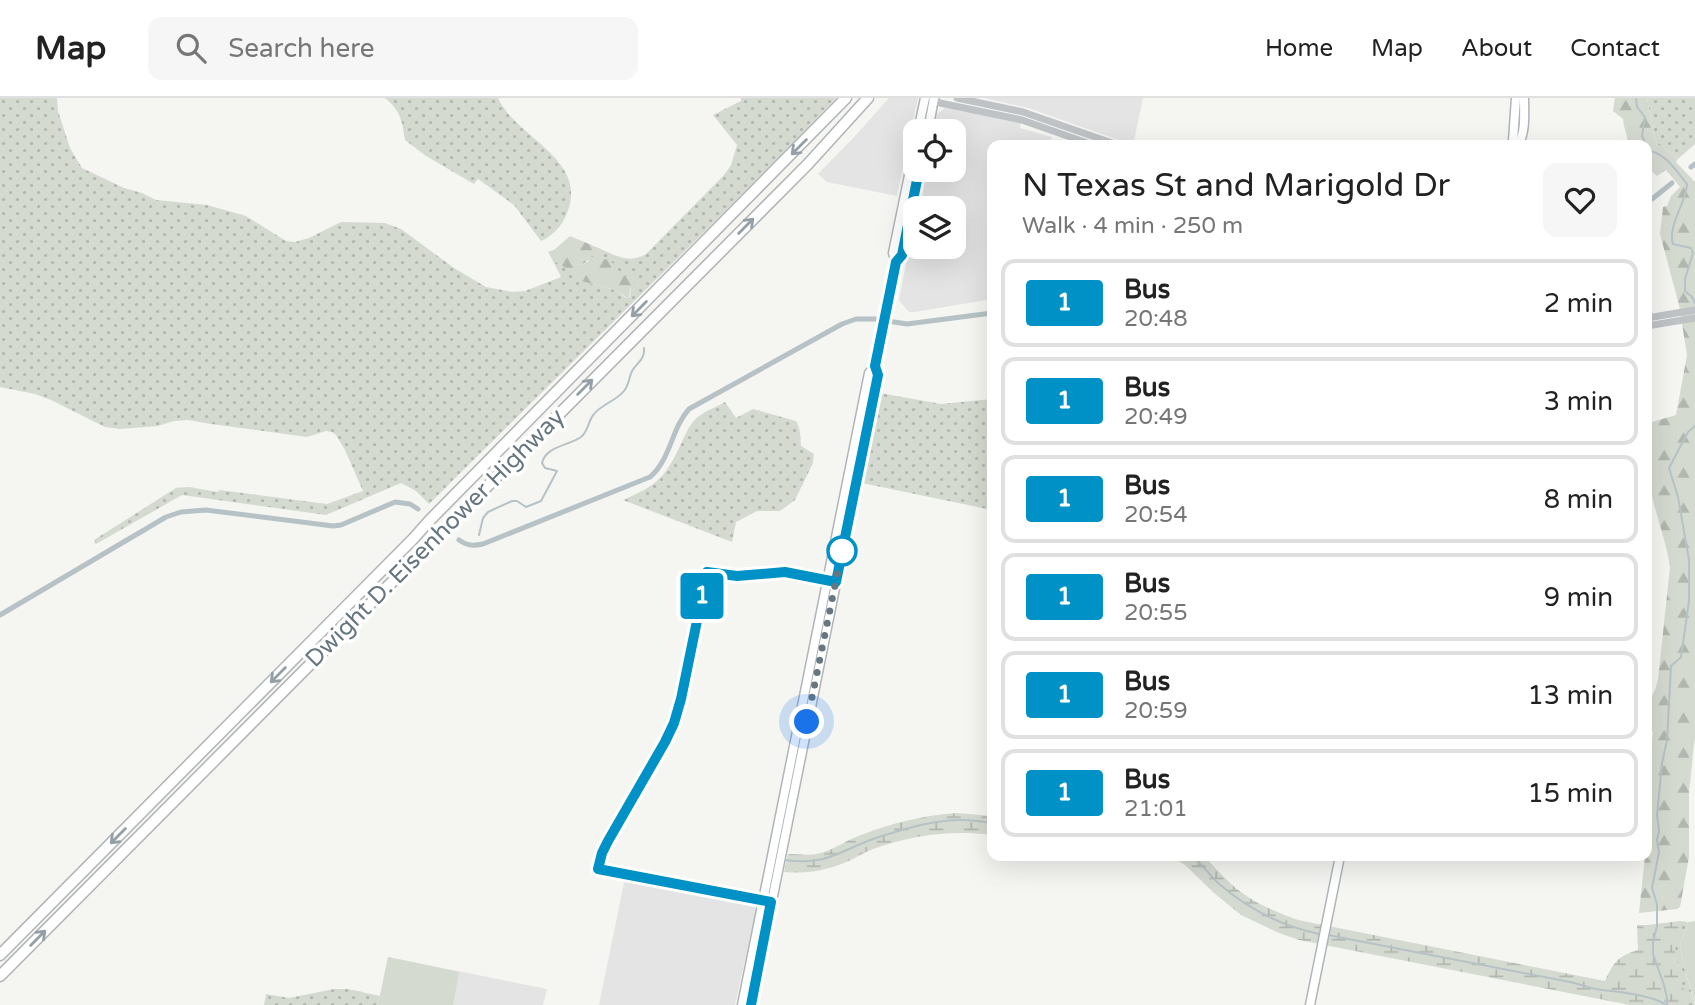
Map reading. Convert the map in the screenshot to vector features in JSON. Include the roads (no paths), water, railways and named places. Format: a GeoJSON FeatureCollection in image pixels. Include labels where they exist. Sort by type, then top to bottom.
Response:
{"type":"FeatureCollection","features":[{"type":"Feature","properties":{"kind":"highway","name":"Dwight D. Eisenhower Highway"},"geometry":{"type":"LineString","coordinates":[[0,955],[846,98]]}},
{"type":"Feature","properties":{"kind":"highway","name":"Dwight D. Eisenhower Highway"},"geometry":{"type":"LineString","coordinates":[[0,976],[808,164],[868,98]]}},
{"type":"Feature","properties":{"kind":"main road"},"geometry":{"type":"LineString","coordinates":[[921,119],[925,98]]}},
{"type":"Feature","properties":{"kind":"main road"},"geometry":{"type":"LineString","coordinates":[[930,119],[934,98]]}},
{"type":"Feature","properties":{"kind":"main road"},"geometry":{"type":"LineString","coordinates":[[1513,140],[1516,98]]}},
{"type":"Feature","properties":{"kind":"main road"},"geometry":{"type":"LineString","coordinates":[[1521,140],[1524,98]]}},
{"type":"Feature","properties":{"kind":"main road"},"geometry":{"type":"LineString","coordinates":[[742,1005],[869,373],[875,366],[896,262],[894,253],[908,182]]}},
{"type":"Feature","properties":{"kind":"main road"},"geometry":{"type":"LineString","coordinates":[[896,262],[902,255],[917,182]]}},
{"type":"Feature","properties":{"kind":"main road"},"geometry":{"type":"LineString","coordinates":[[751,1005],[878,375],[875,366]]}},
{"type":"Feature","properties":{"kind":"main road"},"geometry":{"type":"LineString","coordinates":[[1310,1005],[1339,861]]}},
{"type":"Feature","properties":{"kind":"street"},"geometry":{"type":"LineString","coordinates":[[934,98],[940,103],[1032,122],[1080,140]]}},
{"type":"Feature","properties":{"kind":"street"},"geometry":{"type":"LineString","coordinates":[[957,98],[1035,115],[1104,140]]}},
{"type":"Feature","properties":{"kind":"street"},"geometry":{"type":"LineString","coordinates":[[1652,316],[1695,310]]}},
{"type":"Feature","properties":{"kind":"street"},"geometry":{"type":"LineString","coordinates":[[1652,325],[1695,318]]}},
{"type":"Feature","properties":{"kind":"waterway"},"geometry":{"type":"LineString","coordinates":[[1636,98],[1637,107],[1645,117],[1644,140]]}},
{"type":"Feature","properties":{"kind":"waterway"},"geometry":{"type":"LineString","coordinates":[[1652,152],[1666,160],[1687,184],[1672,237],[1673,244],[1691,248],[1693,253],[1685,279],[1685,291],[1695,303]]}},
{"type":"Feature","properties":{"kind":"waterway"},"geometry":{"type":"LineString","coordinates":[[1691,167],[1695,164]]}},
{"type":"Feature","properties":{"kind":"waterway"},"geometry":{"type":"LineString","coordinates":[[1652,199],[1672,183]]}},
{"type":"Feature","properties":{"kind":"waterway"},"geometry":{"type":"LineString","coordinates":[[459,540],[471,545],[483,544],[650,477],[662,462],[689,409],[842,324],[856,319],[907,324],[987,314]]}},
{"type":"Feature","properties":{"kind":"waterway"},"geometry":{"type":"LineString","coordinates":[[479,535],[483,518],[488,512],[512,501],[526,507],[541,501],[557,471],[545,468],[542,463],[544,457],[581,437],[594,414],[624,391],[632,371],[642,358],[644,348]]}},
{"type":"Feature","properties":{"kind":"waterway"},"geometry":{"type":"LineString","coordinates":[[1667,1005],[1664,985],[1653,954],[1657,904],[1652,888],[1659,852],[1657,815],[1667,740],[1671,666],[1681,657],[1689,601],[1689,560],[1678,497],[1669,468],[1688,432],[1695,426]]}},
{"type":"Feature","properties":{"kind":"waterway"},"geometry":{"type":"LineString","coordinates":[[0,615],[166,517],[181,512],[206,510],[333,526],[395,502],[410,504],[418,509]]}},
{"type":"Feature","properties":{"kind":"waterway"},"geometry":{"type":"LineString","coordinates":[[785,860],[824,859],[879,837],[932,823],[954,820],[987,822]]}},
{"type":"Feature","properties":{"kind":"waterway"},"geometry":{"type":"LineString","coordinates":[[1198,861],[1218,883],[1241,901],[1278,921],[1319,934]]}},
{"type":"Feature","properties":{"kind":"waterway"},"geometry":{"type":"LineString","coordinates":[[1328,935],[1636,995],[1666,1005]]}}]}
